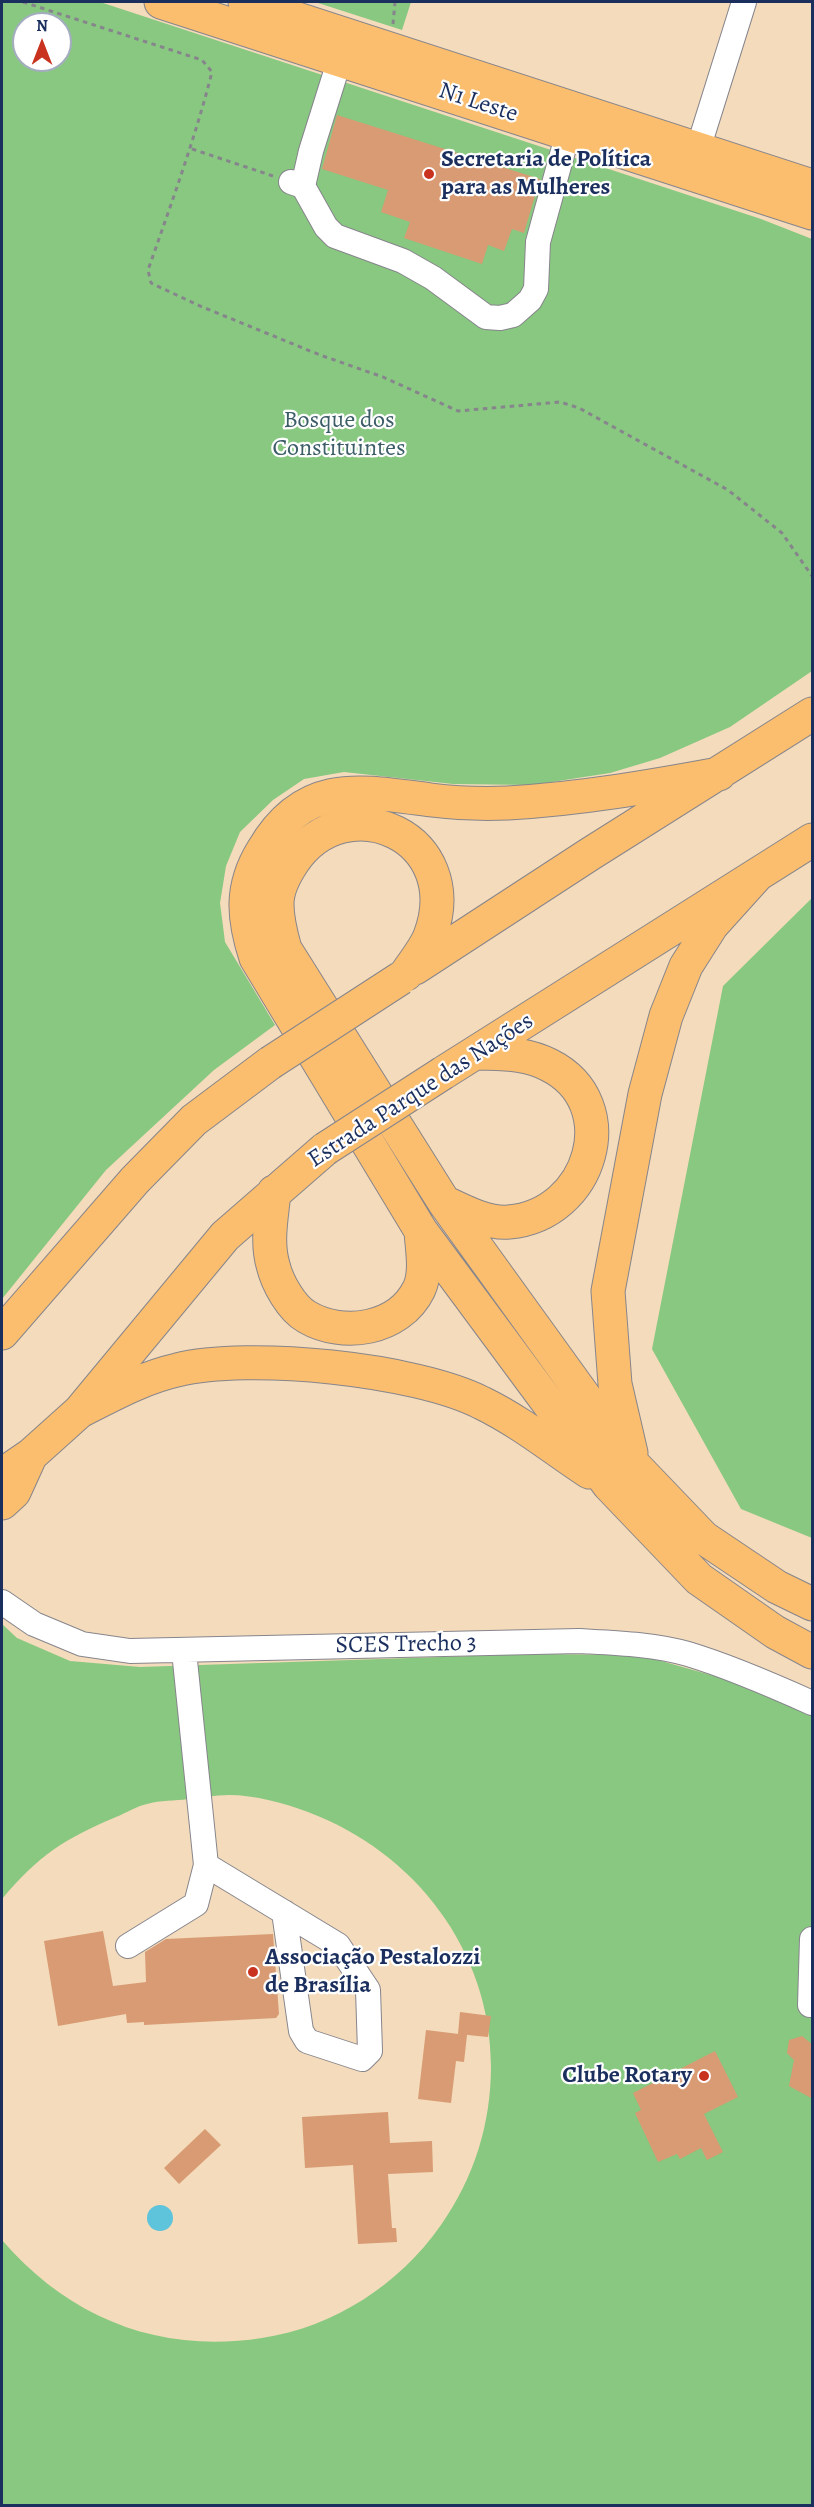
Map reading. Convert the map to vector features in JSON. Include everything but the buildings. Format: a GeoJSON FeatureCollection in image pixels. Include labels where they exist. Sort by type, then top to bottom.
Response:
{"type":"FeatureCollection","features":[{"type":"Feature","properties":{"kind":"highway","name":"N1 Leste"},"geometry":{"type":"LineString","coordinates":[[161,2],[344,47],[807,198]]}},
{"type":"Feature","properties":{"kind":"highway","name":"N1 Leste"},"geometry":{"type":"LineString","coordinates":[[245,2],[344,47],[567,132],[695,161]]}},
{"type":"Feature","properties":{"kind":"highway"},"geometry":{"type":"LineString","coordinates":[[2,1333],[135,1180],[194,1120],[270,1063],[590,854],[813,714]]}},
{"type":"Feature","properties":{"kind":"highway"},"geometry":{"type":"LineString","coordinates":[[719,774],[578,798],[504,803],[434,800],[366,791],[332,795],[298,809],[273,832],[256,860],[246,892],[246,928],[256,958],[421,1231],[609,1485],[699,1579],[775,1632],[813,1652]]}},
{"type":"Feature","properties":{"kind":"highway"},"geometry":{"type":"LineString","coordinates":[[404,976],[430,938],[436,915],[436,884],[428,861],[411,840],[393,830],[364,825],[328,831],[301,850],[284,875],[277,902],[285,949],[444,1202],[633,1464],[704,1538],[777,1587],[813,1604]]}},
{"type":"Feature","properties":{"kind":"highway","name":"Estrada Parque das Nações"},"geometry":{"type":"LineString","coordinates":[[2,1475],[31,1455],[81,1411],[225,1236],[325,1149],[813,840]]}},
{"type":"Feature","properties":{"kind":"highway"},"geometry":{"type":"LineString","coordinates":[[633,1464],[615,1384],[608,1291],[645,1094],[666,1016],[686,966],[712,925],[758,874]]}},
{"type":"Feature","properties":{"kind":"highway"},"geometry":{"type":"LineString","coordinates":[[444,1202],[470,1215],[507,1223],[531,1218],[561,1202],[580,1180],[590,1152],[591,1116],[578,1088],[550,1065],[521,1054],[478,1053]]}},
{"type":"Feature","properties":{"kind":"highway"},"geometry":{"type":"LineString","coordinates":[[274,1192],[269,1237],[273,1265],[287,1296],[305,1316],[327,1326],[352,1328],[377,1325],[401,1313],[419,1289],[424,1266],[421,1231]]}},
{"type":"Feature","properties":{"kind":"highway"},"geometry":{"type":"LineString","coordinates":[[81,1411],[135,1383],[189,1368],[234,1362],[297,1365],[372,1373],[436,1386],[480,1401],[524,1426],[609,1485]]}},
{"type":"Feature","properties":{"kind":"highway"},"geometry":{"type":"LineString","coordinates":[[2,1503],[14,1492],[31,1455]]}},
{"type":"Feature","properties":{"kind":"street"},"geometry":{"type":"LineString","coordinates":[[695,161],[744,2]]}},
{"type":"Feature","properties":{"kind":"street"},"geometry":{"type":"LineString","coordinates":[[344,47],[308,159],[297,184],[326,227],[335,236],[403,261],[433,279],[486,317],[500,318],[513,315],[530,300],[536,289],[538,242],[567,132]]}},
{"type":"Feature","properties":{"kind":"street","name":"SCES Trecho 3"},"geometry":{"type":"LineString","coordinates":[[2,1602],[34,1624],[82,1644],[130,1651],[579,1641],[641,1645],[687,1654],[813,1702]]}},
{"type":"Feature","properties":{"kind":"street"},"geometry":{"type":"LineString","coordinates":[[128,1946],[196,1904],[206,1865],[184,1651]]}},
{"type":"Feature","properties":{"kind":"street"},"geometry":{"type":"LineString","coordinates":[[206,1865],[284,1912],[338,1945],[368,1990],[370,2051],[362,2059],[307,2041],[301,2031],[284,1912]]}},
{"type":"Feature","properties":{"kind":"street"},"geometry":{"type":"LineString","coordinates":[[810,2005],[813,1939]]}},
{"type":"Feature","properties":{"kind":"path"},"geometry":{"type":"LineString","coordinates":[[23,2],[202,60],[212,72],[192,149],[175,189],[148,270],[152,283],[200,306],[320,355],[383,377],[458,411],[560,402],[579,408],[728,490],[782,533],[813,576]]}},
{"type":"Feature","properties":{"kind":"path"},"geometry":{"type":"LineString","coordinates":[[192,149],[297,184]]}},
{"type":"Feature","properties":{"kind":"green space","name":"Bosque dos Constituintes"},"geometry":{"type":"Polygon","coordinates":[[[2,2],[100,2],[761,219],[812,239],[812,671],[730,727],[660,758],[610,773],[532,785],[453,784],[344,772],[304,779],[273,800],[240,832],[226,866],[220,903],[225,942],[275,1025],[214,1070],[106,1170],[2,1299],[2,2]]]}},
{"type":"Feature","properties":{"kind":"green space"},"geometry":{"type":"Polygon","coordinates":[[[315,2],[411,2],[402,30],[315,2]]]}},
{"type":"Feature","properties":{"kind":"green space"},"geometry":{"type":"Polygon","coordinates":[[[812,898],[812,1538],[741,1509],[652,1349],[723,986],[812,898]]]}},
{"type":"Feature","properties":{"kind":"green space"},"geometry":{"type":"Polygon","coordinates":[[[2,1624],[17,1638],[70,1661],[140,1667],[531,1654],[640,1655],[725,1679],[812,1715],[812,2505],[2,2505],[2,2240],[28,2267],[56,2290],[87,2310],[118,2324],[152,2335],[224,2342],[262,2338],[314,2324],[363,2300],[385,2284],[424,2247],[441,2225],[463,2188],[478,2150],[488,2109],[491,2066],[488,2024],[477,1983],[461,1946],[440,1911],[413,1880],[382,1852],[347,1830],[308,1812],[259,1798],[239,1795],[219,1795],[143,1805],[81,1833],[53,1850],[28,1871],[2,1899],[2,1624]]]}},
{"type":"Feature","properties":{"kind":"water"},"geometry":{"type":"Polygon","coordinates":[[[160,2205],[169,2209],[173,2218],[169,2227],[160,2231],[151,2227],[147,2218],[151,2209],[160,2205]]]}},
{"type":"Feature","properties":{"kind":"place","name":"Secretaria de Política para as Mulheres"},"geometry":{"type":"Point","coordinates":[429,174]}},
{"type":"Feature","properties":{"kind":"place","name":"Associação Pestalozzi de Brasília"},"geometry":{"type":"Point","coordinates":[253,1972]}},
{"type":"Feature","properties":{"kind":"place","name":"Clube Rotary"},"geometry":{"type":"Point","coordinates":[704,2076]}}]}
